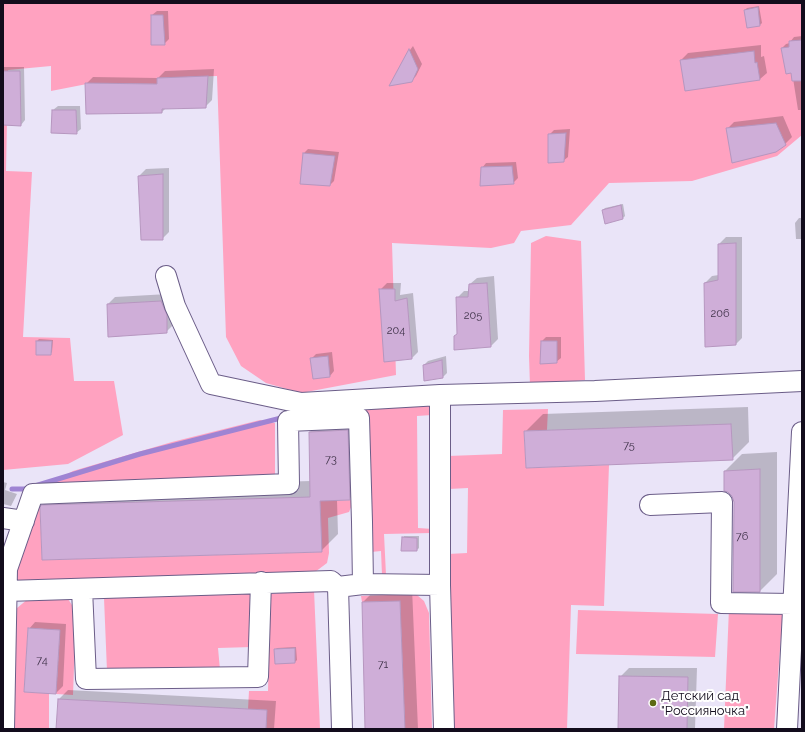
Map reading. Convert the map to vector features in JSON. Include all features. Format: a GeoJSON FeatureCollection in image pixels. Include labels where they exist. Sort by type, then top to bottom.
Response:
{"type":"FeatureCollection","features":[{"type":"Feature","properties":{"kind":"street"},"geometry":{"type":"LineString","coordinates":[[166,276],[175,306],[211,384],[301,403],[440,395],[596,391],[802,381]]}},
{"type":"Feature","properties":{"kind":"street"},"geometry":{"type":"LineString","coordinates":[[440,395],[440,585],[444,729]]}},
{"type":"Feature","properties":{"kind":"street"},"geometry":{"type":"LineString","coordinates":[[4,729],[7,569],[33,494],[289,484],[288,421],[359,418],[363,584]]}},
{"type":"Feature","properties":{"kind":"street"},"geometry":{"type":"LineString","coordinates":[[787,729],[795,693],[793,604],[802,432]]}},
{"type":"Feature","properties":{"kind":"street"},"geometry":{"type":"LineString","coordinates":[[650,505],[722,502],[721,603],[793,604]]}},
{"type":"Feature","properties":{"kind":"street"},"geometry":{"type":"LineString","coordinates":[[3,518],[24,521]]}},
{"type":"Feature","properties":{"kind":"street"},"geometry":{"type":"LineString","coordinates":[[6,591],[331,581],[338,587],[363,584],[440,585]]}},
{"type":"Feature","properties":{"kind":"street"},"geometry":{"type":"LineString","coordinates":[[82,589],[86,679],[258,677],[261,582]]}},
{"type":"Feature","properties":{"kind":"street"},"geometry":{"type":"LineString","coordinates":[[338,587],[342,729]]}},
{"type":"Feature","properties":{"kind":"shaded area"},"geometry":{"type":"Polygon","coordinates":[[[3,3],[802,3],[802,135],[777,156],[692,181],[609,183],[571,225],[521,231],[514,243],[491,248],[392,243],[396,375],[301,393],[266,383],[241,366],[226,337],[217,76],[157,78],[157,84],[92,83],[51,91],[51,66],[8,70],[6,171],[32,172],[23,337],[70,338],[74,381],[114,381],[123,435],[68,464],[3,470],[3,3]]]}},
{"type":"Feature","properties":{"kind":"shaded area"},"geometry":{"type":"Polygon","coordinates":[[[546,236],[581,241],[585,380],[530,386],[529,356],[531,243],[546,236]]]}},
{"type":"Feature","properties":{"kind":"shaded area"},"geometry":{"type":"Polygon","coordinates":[[[430,404],[432,415],[417,416],[418,528],[433,529],[431,533],[384,534],[386,575],[382,575],[381,551],[371,552],[365,414],[320,407],[430,404]]]}},
{"type":"Feature","properties":{"kind":"shaded area"},"geometry":{"type":"Polygon","coordinates":[[[548,409],[547,430],[524,431],[526,468],[609,465],[604,606],[571,605],[567,729],[452,729],[448,554],[467,553],[468,488],[449,489],[448,456],[502,454],[503,410],[548,409]]]}},
{"type":"Feature","properties":{"kind":"shaded area"},"geometry":{"type":"Polygon","coordinates":[[[260,420],[275,423],[275,475],[51,489],[50,483],[73,471],[172,442],[260,420]]]}},
{"type":"Feature","properties":{"kind":"shaded area"},"geometry":{"type":"Polygon","coordinates":[[[354,500],[349,512],[328,518],[329,553],[327,563],[315,572],[15,582],[15,567],[27,528],[40,505],[42,560],[321,552],[320,501],[354,500]]]}},
{"type":"Feature","properties":{"kind":"shaded area"},"geometry":{"type":"Polygon","coordinates":[[[251,590],[252,647],[218,648],[220,670],[107,671],[104,598],[251,590]]]}},
{"type":"Feature","properties":{"kind":"shaded area"},"geometry":{"type":"Polygon","coordinates":[[[314,590],[320,729],[266,729],[267,710],[248,709],[249,691],[268,691],[270,594],[314,590]]]}},
{"type":"Feature","properties":{"kind":"shaded area"},"geometry":{"type":"Polygon","coordinates":[[[417,595],[424,601],[429,613],[432,729],[405,729],[400,601],[362,602],[361,596],[417,595]]]}},
{"type":"Feature","properties":{"kind":"shaded area"},"geometry":{"type":"Polygon","coordinates":[[[28,599],[68,599],[76,611],[73,695],[56,694],[60,630],[28,628],[24,692],[49,693],[49,729],[13,729],[17,608],[28,599]]]}},
{"type":"Feature","properties":{"kind":"shaded area"},"geometry":{"type":"Polygon","coordinates":[[[729,608],[783,609],[774,729],[724,729],[729,608]]]}},
{"type":"Feature","properties":{"kind":"shaded area"},"geometry":{"type":"Polygon","coordinates":[[[578,610],[718,614],[715,657],[576,654],[578,610]]]}},
{"type":"Feature","properties":{"kind":"building"},"geometry":{"type":"Polygon","coordinates":[[[758,7],[760,26],[747,28],[744,10],[758,7]]]}},
{"type":"Feature","properties":{"kind":"building"},"geometry":{"type":"Polygon","coordinates":[[[151,15],[163,15],[165,45],[151,45],[151,15]]]}},
{"type":"Feature","properties":{"kind":"building"},"geometry":{"type":"Polygon","coordinates":[[[802,40],[802,81],[792,81],[791,73],[786,74],[781,48],[789,47],[789,41],[802,40]]]}},
{"type":"Feature","properties":{"kind":"building"},"geometry":{"type":"Polygon","coordinates":[[[409,49],[418,69],[412,82],[389,86],[409,49]]]}},
{"type":"Feature","properties":{"kind":"building"},"geometry":{"type":"Polygon","coordinates":[[[754,51],[755,63],[757,62],[760,80],[685,91],[680,60],[754,51]]]}},
{"type":"Feature","properties":{"kind":"building"},"geometry":{"type":"Polygon","coordinates":[[[3,71],[20,71],[21,126],[3,125],[3,71]]]}},
{"type":"Feature","properties":{"kind":"building"},"geometry":{"type":"Polygon","coordinates":[[[208,76],[206,108],[162,109],[162,113],[86,114],[85,83],[157,84],[157,78],[208,76]]]}},
{"type":"Feature","properties":{"kind":"building"},"geometry":{"type":"Polygon","coordinates":[[[52,110],[76,110],[77,134],[51,133],[52,110]]]}},
{"type":"Feature","properties":{"kind":"building"},"geometry":{"type":"Polygon","coordinates":[[[776,123],[786,145],[776,152],[732,163],[726,128],[776,123]]]}},
{"type":"Feature","properties":{"kind":"building"},"geometry":{"type":"Polygon","coordinates":[[[566,133],[564,162],[548,163],[548,134],[566,133]]]}},
{"type":"Feature","properties":{"kind":"building"},"geometry":{"type":"Polygon","coordinates":[[[303,153],[335,156],[330,186],[300,184],[303,153]]]}},
{"type":"Feature","properties":{"kind":"building"},"geometry":{"type":"Polygon","coordinates":[[[512,166],[514,184],[480,186],[481,167],[512,166]]]}},
{"type":"Feature","properties":{"kind":"building"},"geometry":{"type":"Polygon","coordinates":[[[163,174],[163,240],[141,240],[138,176],[163,174]]]}},
{"type":"Feature","properties":{"kind":"building"},"geometry":{"type":"Polygon","coordinates":[[[621,205],[623,219],[605,224],[602,210],[621,205]]]}},
{"type":"Feature","properties":{"kind":"building"},"geometry":{"type":"Polygon","coordinates":[[[736,243],[736,345],[705,347],[704,283],[718,280],[718,244],[736,243]]]}},
{"type":"Feature","properties":{"kind":"building"},"geometry":{"type":"Polygon","coordinates":[[[487,283],[491,347],[454,350],[454,336],[457,334],[456,297],[468,297],[469,284],[487,283]]]}},
{"type":"Feature","properties":{"kind":"building"},"geometry":{"type":"Polygon","coordinates":[[[379,289],[395,289],[395,301],[407,298],[412,359],[384,362],[379,289]]]}},
{"type":"Feature","properties":{"kind":"building"},"geometry":{"type":"Polygon","coordinates":[[[161,301],[167,315],[167,333],[108,337],[107,304],[161,301]]]}},
{"type":"Feature","properties":{"kind":"building"},"geometry":{"type":"Polygon","coordinates":[[[36,341],[52,341],[51,355],[36,355],[36,341]]]}},
{"type":"Feature","properties":{"kind":"building"},"geometry":{"type":"Polygon","coordinates":[[[541,341],[557,341],[557,363],[540,364],[541,341]]]}},
{"type":"Feature","properties":{"kind":"building"},"geometry":{"type":"Polygon","coordinates":[[[328,356],[330,377],[313,379],[310,358],[328,356]]]}},
{"type":"Feature","properties":{"kind":"building"},"geometry":{"type":"Polygon","coordinates":[[[442,360],[443,378],[424,381],[423,365],[442,360]]]}},
{"type":"Feature","properties":{"kind":"building"},"geometry":{"type":"Polygon","coordinates":[[[731,424],[733,460],[526,468],[524,431],[731,424]]]}},
{"type":"Feature","properties":{"kind":"building"},"geometry":{"type":"Polygon","coordinates":[[[348,430],[350,500],[320,501],[322,552],[42,560],[41,505],[310,497],[309,432],[348,430]]]}},
{"type":"Feature","properties":{"kind":"building"},"geometry":{"type":"Polygon","coordinates":[[[760,469],[760,592],[733,592],[734,502],[732,496],[728,492],[724,491],[724,471],[760,469]]]}},
{"type":"Feature","properties":{"kind":"building"},"geometry":{"type":"Polygon","coordinates":[[[402,537],[417,538],[417,551],[401,551],[402,537]]]}},
{"type":"Feature","properties":{"kind":"building"},"geometry":{"type":"Polygon","coordinates":[[[400,601],[405,729],[365,729],[362,602],[400,601]]]}},
{"type":"Feature","properties":{"kind":"building"},"geometry":{"type":"Polygon","coordinates":[[[28,628],[60,630],[56,694],[24,692],[28,628]]]}},
{"type":"Feature","properties":{"kind":"building"},"geometry":{"type":"Polygon","coordinates":[[[295,648],[295,663],[275,664],[274,649],[295,648]]]}},
{"type":"Feature","properties":{"kind":"building","name":"Детский сад \"Россияночка\""},"geometry":{"type":"Polygon","coordinates":[[[619,676],[688,677],[687,729],[618,729],[619,676]]]}},
{"type":"Feature","properties":{"kind":"building"},"geometry":{"type":"Polygon","coordinates":[[[58,699],[267,710],[266,729],[56,729],[58,699]]]}},
{"type":"Feature","properties":{"kind":"waterway"},"geometry":{"type":"LineString","coordinates":[[12,489],[25,489],[140,454],[285,417]]}},
{"type":"Feature","properties":{"kind":"place","name":"Детский сад \"Россияночка\""},"geometry":{"type":"Point","coordinates":[653,703]}}]}
